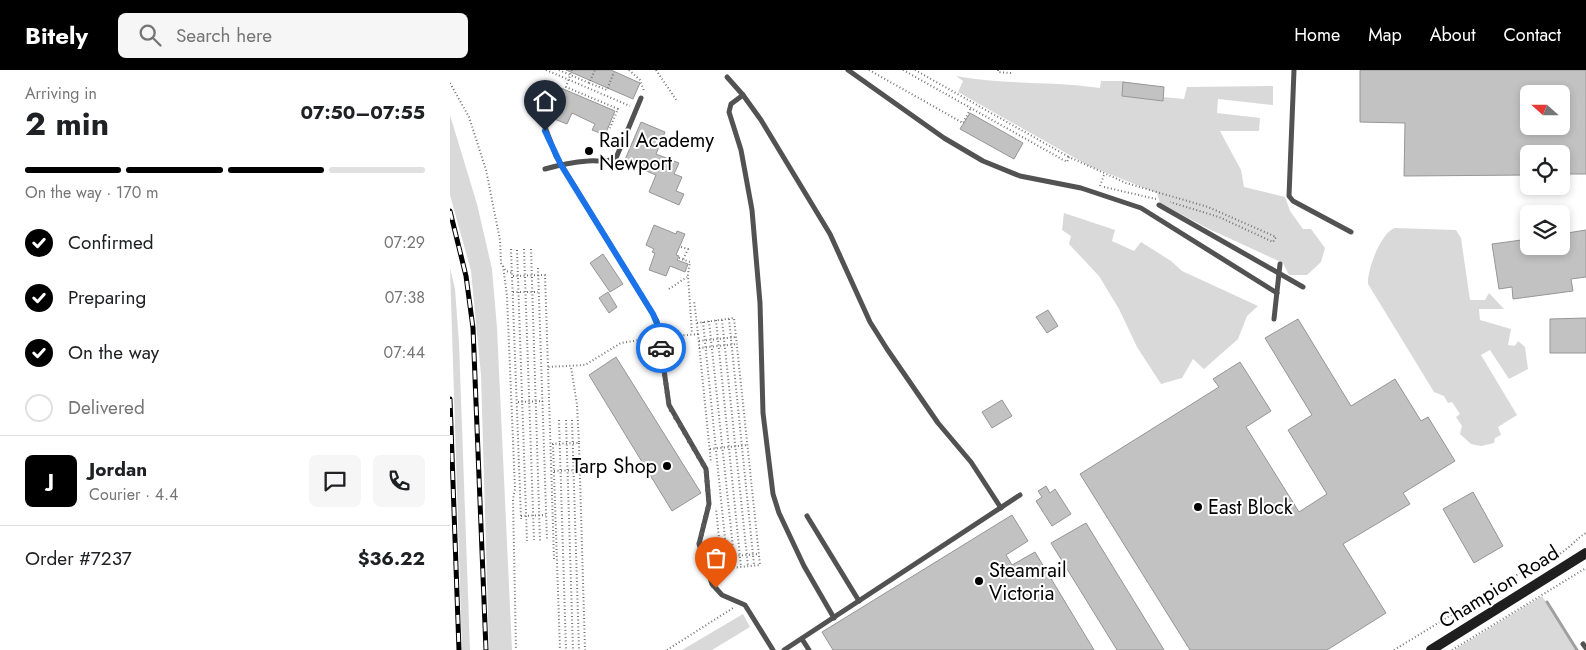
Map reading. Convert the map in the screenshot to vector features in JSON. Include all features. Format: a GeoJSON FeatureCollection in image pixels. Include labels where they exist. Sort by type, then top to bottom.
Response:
{"type":"FeatureCollection","features":[{"type":"Feature","properties":{"kind":"street","name":"Champion Road"},"geometry":{"type":"LineString","coordinates":[[1431,650],[1586,553]]}},
{"type":"Feature","properties":{"kind":"lane"},"geometry":{"type":"LineString","coordinates":[[848,70],[944,138],[983,161],[1020,176],[1081,188],[1141,208],[1277,293]]}},
{"type":"Feature","properties":{"kind":"lane"},"geometry":{"type":"LineString","coordinates":[[1294,70],[1289,196],[1293,201],[1351,232]]}},
{"type":"Feature","properties":{"kind":"lane"},"geometry":{"type":"LineString","coordinates":[[727,77],[743,94],[761,120],[830,234],[870,322],[887,349],[938,423],[972,462],[1001,508]]}},
{"type":"Feature","properties":{"kind":"lane"},"geometry":{"type":"LineString","coordinates":[[531,90],[539,116],[561,165],[653,314],[660,337],[669,406],[706,469],[709,504],[700,538],[701,555],[712,584],[722,595],[745,605],[773,650]]}},
{"type":"Feature","properties":{"kind":"lane"},"geometry":{"type":"LineString","coordinates":[[743,94],[731,104],[729,112],[746,168],[752,210],[760,303],[763,413],[773,494],[779,514],[804,566],[834,618]]}},
{"type":"Feature","properties":{"kind":"lane"},"geometry":{"type":"LineString","coordinates":[[545,169],[590,161],[607,161],[616,158],[641,98]]}},
{"type":"Feature","properties":{"kind":"lane"},"geometry":{"type":"LineString","coordinates":[[1160,202],[1303,287]]}},
{"type":"Feature","properties":{"kind":"lane"},"geometry":{"type":"LineString","coordinates":[[1274,319],[1280,264]]}},
{"type":"Feature","properties":{"kind":"lane"},"geometry":{"type":"LineString","coordinates":[[784,650],[1020,495]]}},
{"type":"Feature","properties":{"kind":"lane"},"geometry":{"type":"LineString","coordinates":[[807,516],[858,601]]}},
{"type":"Feature","properties":{"kind":"lane"},"geometry":{"type":"LineString","coordinates":[[802,639],[809,650]]}},
{"type":"Feature","properties":{"kind":"path"},"geometry":{"type":"LineString","coordinates":[[546,70],[637,109]]}},
{"type":"Feature","properties":{"kind":"path"},"geometry":{"type":"LineString","coordinates":[[559,70],[607,90],[614,72]]}},
{"type":"Feature","properties":{"kind":"path"},"geometry":{"type":"LineString","coordinates":[[572,70],[566,87],[618,109],[610,128]]}},
{"type":"Feature","properties":{"kind":"path"},"geometry":{"type":"LineString","coordinates":[[589,83],[595,70]]}},
{"type":"Feature","properties":{"kind":"path"},"geometry":{"type":"LineString","coordinates":[[629,70],[640,80],[644,88],[641,98]]}},
{"type":"Feature","properties":{"kind":"path"},"geometry":{"type":"LineString","coordinates":[[656,70],[677,101]]}},
{"type":"Feature","properties":{"kind":"path"},"geometry":{"type":"LineString","coordinates":[[869,70],[963,123],[971,108]]}},
{"type":"Feature","properties":{"kind":"path"},"geometry":{"type":"LineString","coordinates":[[903,70],[1067,162],[1070,157]]}},
{"type":"Feature","properties":{"kind":"path"},"geometry":{"type":"LineString","coordinates":[[915,70],[1104,174],[1146,190],[1208,207],[1276,237],[1273,242],[1208,213],[1096,185]]}},
{"type":"Feature","properties":{"kind":"path"},"geometry":{"type":"LineString","coordinates":[[998,70],[998,72],[1011,73]]}},
{"type":"Feature","properties":{"kind":"path"},"geometry":{"type":"LineString","coordinates":[[450,83],[468,117],[486,170],[507,296],[515,489],[513,500],[516,650]]}},
{"type":"Feature","properties":{"kind":"path"},"geometry":{"type":"LineString","coordinates":[[1100,186],[1104,174]]}},
{"type":"Feature","properties":{"kind":"path"},"geometry":{"type":"LineString","coordinates":[[682,246],[688,249],[684,260]]}},
{"type":"Feature","properties":{"kind":"path"},"geometry":{"type":"LineString","coordinates":[[511,249],[521,518],[546,515]]}},
{"type":"Feature","properties":{"kind":"path"},"geometry":{"type":"LineString","coordinates":[[524,249],[534,540]]}},
{"type":"Feature","properties":{"kind":"path"},"geometry":{"type":"LineString","coordinates":[[531,249],[540,540]]}},
{"type":"Feature","properties":{"kind":"path"},"geometry":{"type":"LineString","coordinates":[[517,250],[520,292],[527,541]]}},
{"type":"Feature","properties":{"kind":"path"},"geometry":{"type":"LineString","coordinates":[[679,258],[690,262],[688,276],[692,334]]}},
{"type":"Feature","properties":{"kind":"path"},"geometry":{"type":"LineString","coordinates":[[503,266],[506,271],[519,276],[544,275],[549,420],[554,471],[560,650]]}},
{"type":"Feature","properties":{"kind":"path"},"geometry":{"type":"LineString","coordinates":[[538,268],[546,540]]}},
{"type":"Feature","properties":{"kind":"path"},"geometry":{"type":"LineString","coordinates":[[669,289],[688,276]]}},
{"type":"Feature","properties":{"kind":"path"},"geometry":{"type":"LineString","coordinates":[[513,292],[539,292]]}},
{"type":"Feature","properties":{"kind":"path"},"geometry":{"type":"LineString","coordinates":[[694,300],[712,469]]}},
{"type":"Feature","properties":{"kind":"path"},"geometry":{"type":"LineString","coordinates":[[696,322],[734,318],[760,565],[722,569],[716,508]]}},
{"type":"Feature","properties":{"kind":"path"},"geometry":{"type":"LineString","coordinates":[[722,319],[748,566]]}},
{"type":"Feature","properties":{"kind":"path"},"geometry":{"type":"LineString","coordinates":[[728,319],[754,566]]}},
{"type":"Feature","properties":{"kind":"path"},"geometry":{"type":"LineString","coordinates":[[716,320],[741,567]]}},
{"type":"Feature","properties":{"kind":"path"},"geometry":{"type":"LineString","coordinates":[[709,321],[735,568]]}},
{"type":"Feature","properties":{"kind":"path"},"geometry":{"type":"LineString","coordinates":[[703,322],[728,568]]}},
{"type":"Feature","properties":{"kind":"path"},"geometry":{"type":"LineString","coordinates":[[548,367],[585,366],[621,343],[698,334]]}},
{"type":"Feature","properties":{"kind":"path"},"geometry":{"type":"LineString","coordinates":[[699,341],[736,337]]}},
{"type":"Feature","properties":{"kind":"path"},"geometry":{"type":"LineString","coordinates":[[699,348],[737,344]]}},
{"type":"Feature","properties":{"kind":"path"},"geometry":{"type":"LineString","coordinates":[[571,367],[576,400],[579,443],[585,650]]}},
{"type":"Feature","properties":{"kind":"path"},"geometry":{"type":"LineString","coordinates":[[517,402],[543,401]]}},
{"type":"Feature","properties":{"kind":"path"},"geometry":{"type":"LineString","coordinates":[[543,420],[549,420]]}},
{"type":"Feature","properties":{"kind":"path"},"geometry":{"type":"LineString","coordinates":[[559,420],[566,650]]}},
{"type":"Feature","properties":{"kind":"path"},"geometry":{"type":"LineString","coordinates":[[566,420],[573,650]]}},
{"type":"Feature","properties":{"kind":"path"},"geometry":{"type":"LineString","coordinates":[[572,420],[579,650]]}},
{"type":"Feature","properties":{"kind":"path"},"geometry":{"type":"LineString","coordinates":[[552,444],[579,443]]}},
{"type":"Feature","properties":{"kind":"path"},"geometry":{"type":"LineString","coordinates":[[552,444],[554,559]]}},
{"type":"Feature","properties":{"kind":"path"},"geometry":{"type":"LineString","coordinates":[[710,449],[748,446]]}},
{"type":"Feature","properties":{"kind":"path"},"geometry":{"type":"LineString","coordinates":[[554,471],[580,470]]}},
{"type":"Feature","properties":{"kind":"path"},"geometry":{"type":"LineString","coordinates":[[546,520],[552,520]]}},
{"type":"Feature","properties":{"kind":"path"},"geometry":{"type":"LineString","coordinates":[[1394,650],[1520,573],[1536,569],[1572,544],[1577,537],[1586,533]]}},
{"type":"Feature","properties":{"kind":"path"},"geometry":{"type":"LineString","coordinates":[[546,535],[553,534]]}},
{"type":"Feature","properties":{"kind":"path"},"geometry":{"type":"LineString","coordinates":[[721,557],[759,554]]}},
{"type":"Feature","properties":{"kind":"path"},"geometry":{"type":"LineString","coordinates":[[1452,650],[1586,568]]}},
{"type":"Feature","properties":{"kind":"path"},"geometry":{"type":"LineString","coordinates":[[667,650],[735,606],[745,605]]}},
{"type":"Feature","properties":{"kind":"shaded area"},"geometry":{"type":"Polygon","coordinates":[[[956,76],[992,81],[1064,84],[1100,88],[1101,81],[1124,81],[1122,96],[1162,101],[1163,97],[1184,99],[1187,87],[1273,86],[1273,105],[1218,99],[1217,113],[1260,118],[1259,131],[1220,131],[1241,170],[1244,187],[1285,197],[1290,211],[1303,229],[1311,229],[1325,248],[1321,262],[1307,275],[1289,275],[1283,263],[1209,229],[1160,203],[1157,193],[1089,166],[958,92],[963,81],[956,76]]]}},
{"type":"Feature","properties":{"kind":"shaded area"},"geometry":{"type":"Polygon","coordinates":[[[450,115],[477,204],[492,269],[497,328],[512,650],[489,650],[481,375],[471,271],[450,195],[450,115]]]}},
{"type":"Feature","properties":{"kind":"shaded area"},"geometry":{"type":"Polygon","coordinates":[[[1064,213],[1115,230],[1112,241],[1134,251],[1141,242],[1171,261],[1182,271],[1258,306],[1247,316],[1238,339],[1204,369],[1193,359],[1182,378],[1161,384],[1137,347],[1119,309],[1099,276],[1069,244],[1071,236],[1062,230],[1064,213]]]}},
{"type":"Feature","properties":{"kind":"shaded area"},"geometry":{"type":"Polygon","coordinates":[[[1395,228],[1456,230],[1461,238],[1470,300],[1485,300],[1489,293],[1504,309],[1479,309],[1480,320],[1511,329],[1508,345],[1515,346],[1518,341],[1525,347],[1528,369],[1509,379],[1490,350],[1481,355],[1517,415],[1498,427],[1501,435],[1495,438],[1494,443],[1481,446],[1471,444],[1460,434],[1462,426],[1456,417],[1460,414],[1452,402],[1448,403],[1444,396],[1434,392],[1368,284],[1372,261],[1376,252],[1385,236],[1395,228]]]}},
{"type":"Feature","properties":{"kind":"shaded area"},"geometry":{"type":"Polygon","coordinates":[[[450,268],[455,289],[459,343],[470,650],[462,650],[450,268]]]}},
{"type":"Feature","properties":{"kind":"shaded area"},"geometry":{"type":"Polygon","coordinates":[[[1542,596],[1577,650],[1454,650],[1542,596]]]}},
{"type":"Feature","properties":{"kind":"shaded area"},"geometry":{"type":"Polygon","coordinates":[[[743,614],[750,627],[712,650],[682,650],[743,614]]]}},
{"type":"Feature","properties":{"kind":"building"},"geometry":{"type":"Polygon","coordinates":[[[566,70],[611,70],[640,83],[633,99],[566,70]]]}},
{"type":"Feature","properties":{"kind":"building"},"geometry":{"type":"Polygon","coordinates":[[[1360,70],[1586,70],[1586,174],[1570,174],[1570,145],[1520,145],[1520,175],[1404,176],[1405,123],[1360,122],[1360,70]]]}},
{"type":"Feature","properties":{"kind":"building"},"geometry":{"type":"Polygon","coordinates":[[[1123,82],[1164,87],[1163,101],[1122,96],[1123,82]]]}},
{"type":"Feature","properties":{"kind":"building"},"geometry":{"type":"Polygon","coordinates":[[[561,88],[615,111],[605,135],[592,130],[595,124],[572,113],[567,124],[549,117],[561,88]]]}},
{"type":"Feature","properties":{"kind":"building"},"geometry":{"type":"Polygon","coordinates":[[[970,113],[1023,143],[1014,159],[960,129],[970,113]]]}},
{"type":"Feature","properties":{"kind":"building"},"geometry":{"type":"Polygon","coordinates":[[[641,122],[665,132],[656,154],[679,163],[674,174],[682,177],[676,191],[684,194],[679,205],[649,192],[656,175],[624,162],[641,122]]]}},
{"type":"Feature","properties":{"kind":"building"},"geometry":{"type":"Polygon","coordinates":[[[654,225],[676,234],[677,231],[685,234],[676,255],[679,256],[677,260],[688,264],[685,272],[670,266],[666,276],[649,270],[655,253],[652,252],[654,249],[646,245],[654,225]]]}},
{"type":"Feature","properties":{"kind":"building"},"geometry":{"type":"Polygon","coordinates":[[[1586,230],[1586,277],[1571,279],[1573,291],[1513,299],[1512,287],[1499,289],[1492,244],[1520,240],[1520,255],[1570,255],[1570,233],[1586,230]]]}},
{"type":"Feature","properties":{"kind":"building"},"geometry":{"type":"Polygon","coordinates":[[[603,254],[623,284],[610,292],[590,263],[603,254]]]}},
{"type":"Feature","properties":{"kind":"building"},"geometry":{"type":"Polygon","coordinates":[[[608,292],[617,307],[609,313],[599,298],[608,292]]]}},
{"type":"Feature","properties":{"kind":"building"},"geometry":{"type":"Polygon","coordinates":[[[1048,310],[1058,326],[1047,333],[1036,317],[1048,310]]]}},
{"type":"Feature","properties":{"kind":"building"},"geometry":{"type":"Polygon","coordinates":[[[1586,318],[1586,353],[1550,353],[1550,319],[1586,318]]]}},
{"type":"Feature","properties":{"kind":"building","name":"East Block"},"geometry":{"type":"Polygon","coordinates":[[[1298,319],[1351,406],[1395,379],[1421,421],[1428,417],[1455,461],[1403,493],[1410,504],[1343,544],[1386,613],[1327,650],[1190,650],[1080,474],[1219,387],[1213,379],[1240,362],[1271,411],[1246,427],[1299,512],[1327,494],[1288,430],[1312,415],[1265,338],[1298,319]]]}},
{"type":"Feature","properties":{"kind":"building"},"geometry":{"type":"Polygon","coordinates":[[[616,357],[701,493],[672,511],[589,375],[616,357]]]}},
{"type":"Feature","properties":{"kind":"building"},"geometry":{"type":"Polygon","coordinates":[[[1002,400],[1012,416],[992,428],[982,412],[1002,400]]]}},
{"type":"Feature","properties":{"kind":"building"},"geometry":{"type":"Polygon","coordinates":[[[1046,486],[1050,493],[1055,489],[1071,514],[1052,526],[1036,501],[1042,497],[1038,491],[1046,486]]]}},
{"type":"Feature","properties":{"kind":"building"},"geometry":{"type":"Polygon","coordinates":[[[1473,492],[1503,546],[1474,563],[1443,509],[1473,492]]]}},
{"type":"Feature","properties":{"kind":"building","name":"Steamrail Victoria"},"geometry":{"type":"Polygon","coordinates":[[[1012,515],[1028,541],[1006,555],[1012,565],[1035,552],[1094,650],[833,650],[822,632],[1012,515]]]}},
{"type":"Feature","properties":{"kind":"building"},"geometry":{"type":"Polygon","coordinates":[[[1086,523],[1164,650],[1117,650],[1051,543],[1086,523]]]}},
{"type":"Feature","properties":{"kind":"waterway"},"geometry":{"type":"LineString","coordinates":[[1547,602],[1577,650]]}},
{"type":"Feature","properties":{"kind":"railway"},"geometry":{"type":"LineString","coordinates":[[450,211],[466,276],[473,328],[486,650]]}},
{"type":"Feature","properties":{"kind":"railway"},"geometry":{"type":"LineString","coordinates":[[450,399],[459,650]]}},
{"type":"Feature","properties":{"kind":"way so far"},"geometry":{"type":"LineString","coordinates":[[661,348],[669,406],[706,469],[709,504],[700,538],[699,550],[712,584],[716,588]]}},
{"type":"Feature","properties":{"kind":"place","name":"Rail Academy Newport"},"geometry":{"type":"Point","coordinates":[589,151]}},
{"type":"Feature","properties":{"kind":"place","name":"Tarp Shop"},"geometry":{"type":"Point","coordinates":[667,466]}},
{"type":"Feature","properties":{"kind":"place","name":"East Block"},"geometry":{"type":"Point","coordinates":[1198,507]}},
{"type":"Feature","properties":{"kind":"place","name":"Steamrail Victoria"},"geometry":{"type":"Point","coordinates":[979,581]}},
{"type":"Feature","properties":{"kind":"route"},"geometry":{"type":"LineString","coordinates":[[545,131],[561,165],[584,198],[600,230],[657,321],[661,348]]}}]}
